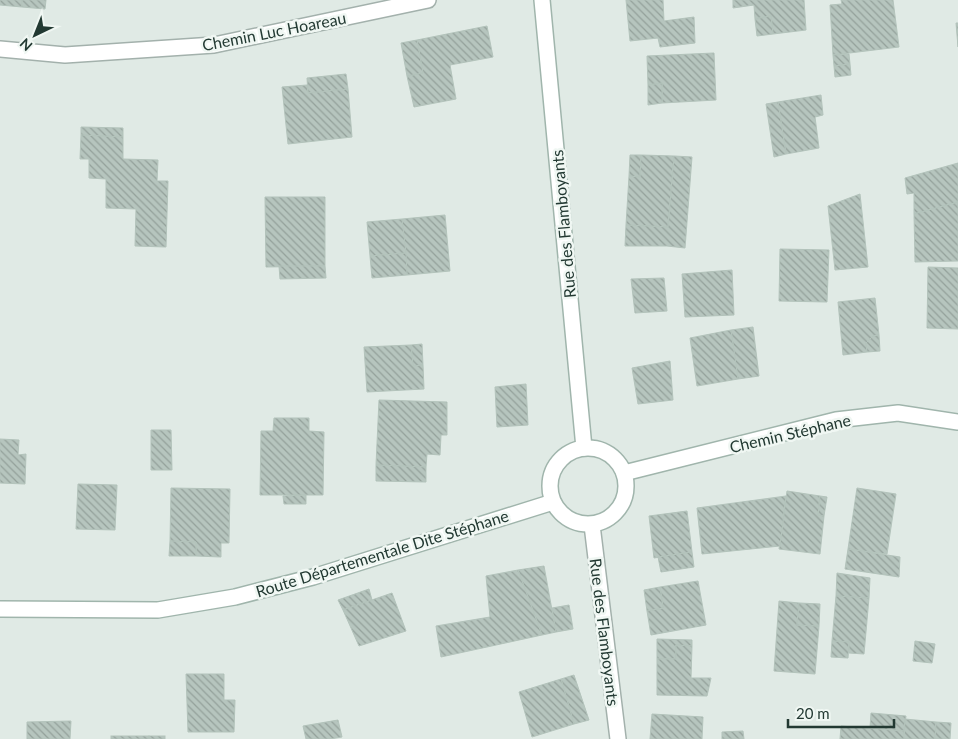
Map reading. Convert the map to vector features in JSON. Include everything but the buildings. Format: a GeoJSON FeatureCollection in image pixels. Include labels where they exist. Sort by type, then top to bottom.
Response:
{"type":"FeatureCollection","features":[{"type":"Feature","properties":{"kind":"main road","name":"Chemin Luc Hoareau"},"geometry":{"type":"LineString","coordinates":[[0,49],[65,55],[214,45],[428,0]]}},
{"type":"Feature","properties":{"kind":"main road","name":"Rue des Flamboyants"},"geometry":{"type":"LineString","coordinates":[[542,0],[584,448]]}},
{"type":"Feature","properties":{"kind":"main road","name":"Chemin Stéphane"},"geometry":{"type":"LineString","coordinates":[[624,473],[836,420],[898,413],[958,422]]}},
{"type":"Feature","properties":{"kind":"main road"},"geometry":{"type":"LineString","coordinates":[[584,448],[599,449],[610,455],[619,464],[624,473],[626,488],[624,501],[617,512],[607,520],[592,525],[570,520],[560,512],[553,502],[550,478],[555,466],[574,450],[584,448]]}},
{"type":"Feature","properties":{"kind":"main road","name":"Route Départementale Dite Stéphane"},"geometry":{"type":"LineString","coordinates":[[0,609],[158,610],[235,597],[314,577],[553,502]]}},
{"type":"Feature","properties":{"kind":"main road","name":"Rue des Flamboyants"},"geometry":{"type":"LineString","coordinates":[[592,525],[618,739]]}}]}
